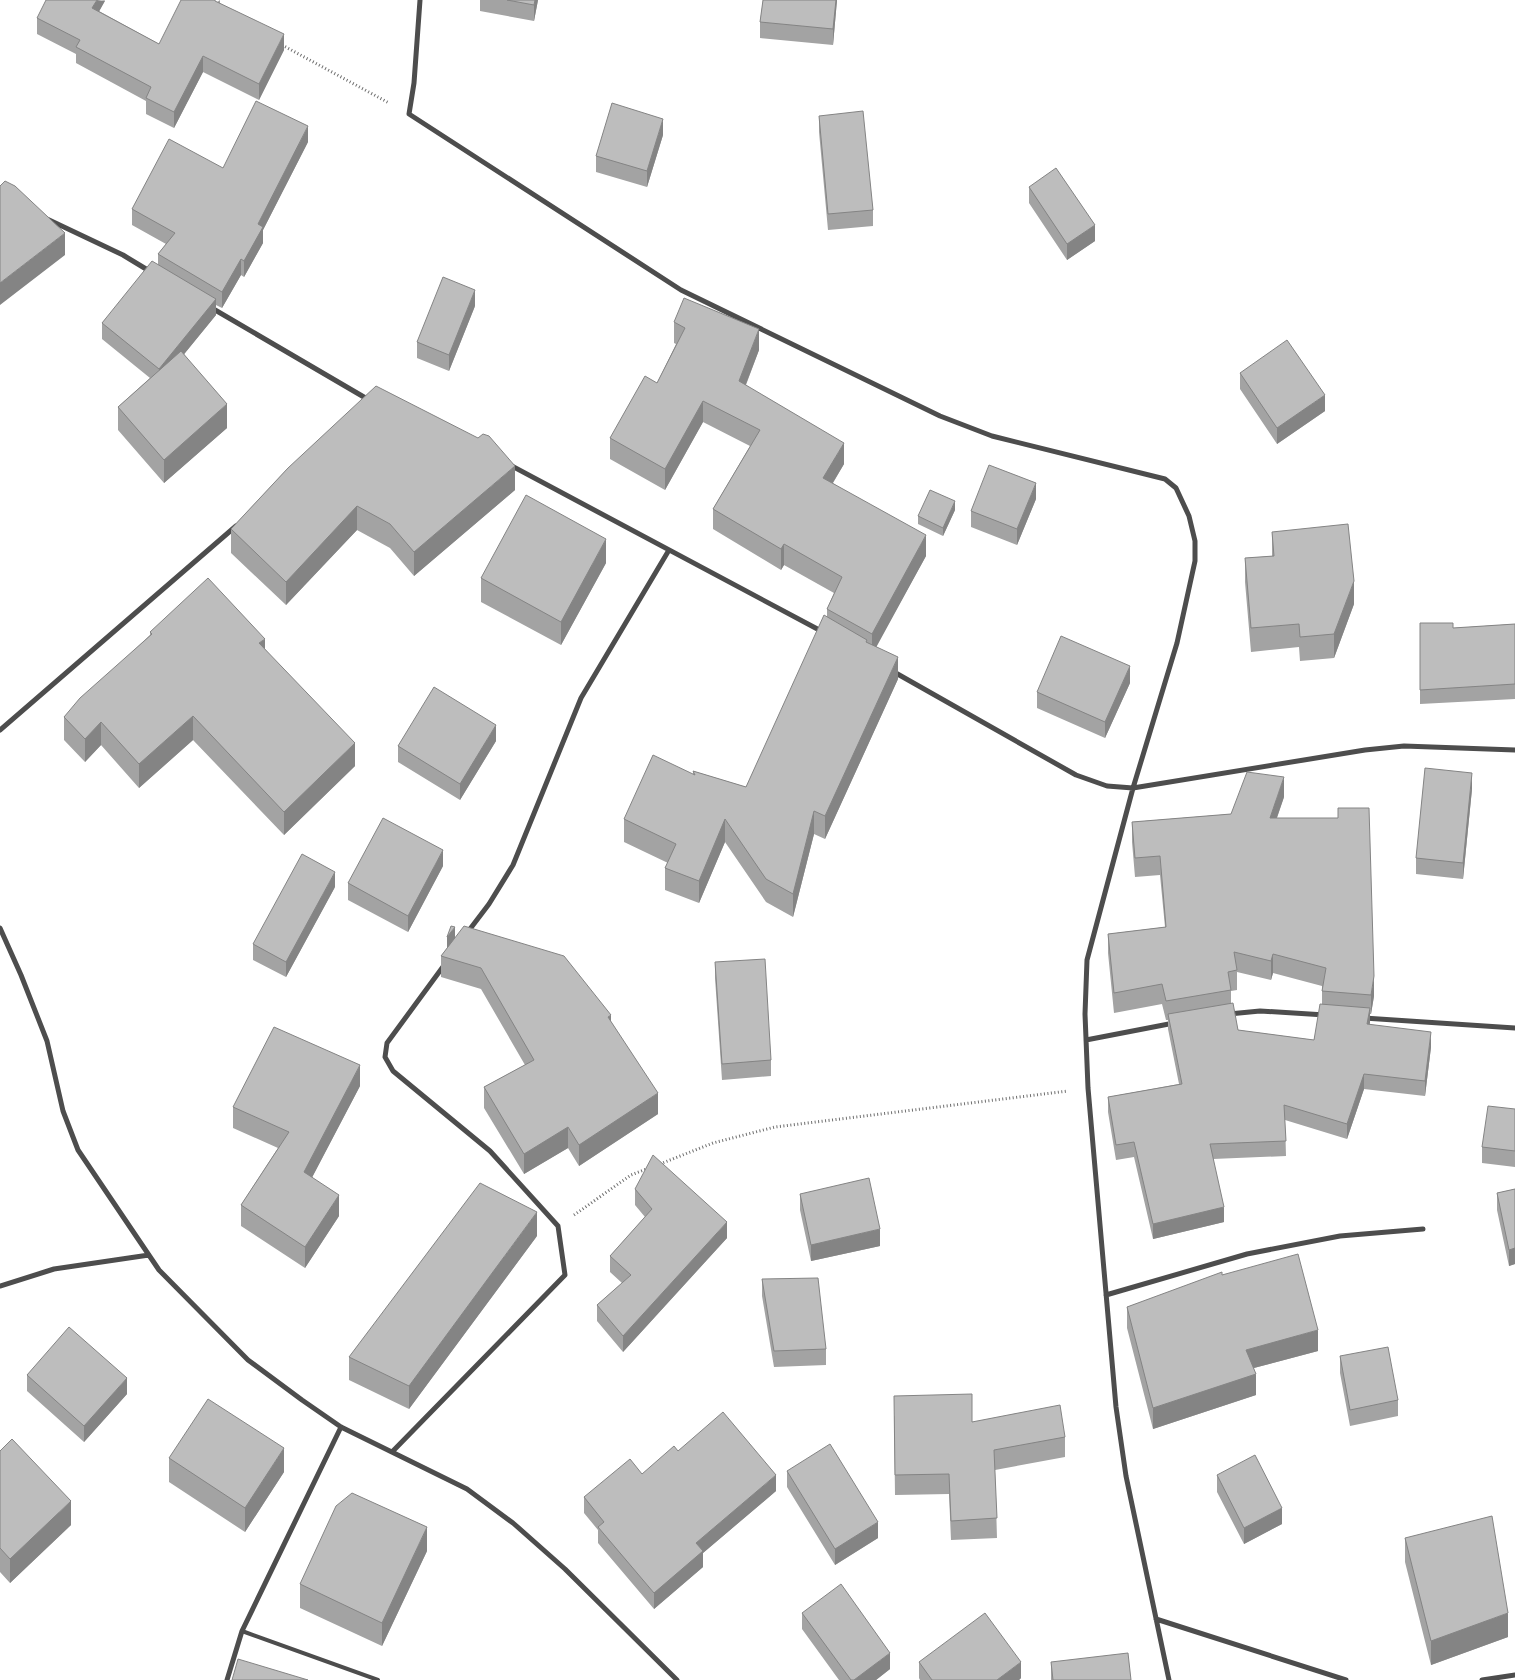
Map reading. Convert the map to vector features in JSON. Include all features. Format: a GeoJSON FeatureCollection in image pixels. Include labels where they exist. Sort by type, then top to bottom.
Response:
{"type":"FeatureCollection","features":[{"type":"Feature","properties":{"kind":"street"},"geometry":{"type":"LineString","coordinates":[[420,0],[414,83],[409,114],[682,290],[940,416],[992,436],[1165,479],[1176,488],[1188,516],[1195,540],[1194,562],[1177,643],[1132,788],[1087,960],[1086,1040],[1088,1088],[1116,1407],[1126,1476],[1169,1680]]}},
{"type":"Feature","properties":{"kind":"street"},"geometry":{"type":"LineString","coordinates":[[44,217],[123,255],[157,275]]}},
{"type":"Feature","properties":{"kind":"street"},"geometry":{"type":"LineString","coordinates":[[207,305],[375,404]]}},
{"type":"Feature","properties":{"kind":"street"},"geometry":{"type":"LineString","coordinates":[[500,460],[828,634]]}},
{"type":"Feature","properties":{"kind":"street"},"geometry":{"type":"LineString","coordinates":[[0,730],[240,522]]}},
{"type":"Feature","properties":{"kind":"street"},"geometry":{"type":"LineString","coordinates":[[460,942],[489,904],[512,864],[581,698],[669,550]]}},
{"type":"Feature","properties":{"kind":"street"},"geometry":{"type":"LineString","coordinates":[[888,668],[1076,775],[1107,786],[1132,788],[1365,750],[1404,746],[1515,750]]}},
{"type":"Feature","properties":{"kind":"street"},"geometry":{"type":"LineString","coordinates":[[0,928],[47,1041],[63,1111],[78,1150],[159,1270],[248,1360],[341,1427],[467,1489],[513,1522],[565,1569],[677,1680]]}},
{"type":"Feature","properties":{"kind":"street"},"geometry":{"type":"LineString","coordinates":[[392,1452],[565,1275],[558,1226],[490,1151],[393,1071],[385,1057],[387,1043],[449,958]]}},
{"type":"Feature","properties":{"kind":"street"},"geometry":{"type":"LineString","coordinates":[[1225,1014],[1260,1010],[1328,1015]]}},
{"type":"Feature","properties":{"kind":"street"},"geometry":{"type":"LineString","coordinates":[[1358,1017],[1515,1028]]}},
{"type":"Feature","properties":{"kind":"street"},"geometry":{"type":"LineString","coordinates":[[1086,1040],[1179,1022]]}},
{"type":"Feature","properties":{"kind":"street"},"geometry":{"type":"LineString","coordinates":[[1106,1295],[1247,1254],[1340,1236],[1423,1229]]}},
{"type":"Feature","properties":{"kind":"street"},"geometry":{"type":"LineString","coordinates":[[0,1286],[54,1269],[149,1255]]}},
{"type":"Feature","properties":{"kind":"street"},"geometry":{"type":"LineString","coordinates":[[228,1680],[242,1631],[341,1427]]}},
{"type":"Feature","properties":{"kind":"street"},"geometry":{"type":"LineString","coordinates":[[1156,1619],[1346,1680]]}},
{"type":"Feature","properties":{"kind":"street"},"geometry":{"type":"LineString","coordinates":[[1482,1680],[1515,1675]]}},
{"type":"Feature","properties":{"kind":"lane"},"geometry":{"type":"LineString","coordinates":[[242,1631],[378,1680]]}},
{"type":"Feature","properties":{"kind":"path"},"geometry":{"type":"LineString","coordinates":[[278,43],[409,114]]}},
{"type":"Feature","properties":{"kind":"path"},"geometry":{"type":"LineString","coordinates":[[558,1226],[631,1175],[713,1142],[775,1127],[1088,1088]]}},
{"type":"Feature","properties":{"kind":"building"},"geometry":{"type":"Polygon","coordinates":[[[46,0],[97,0],[92,8],[159,44],[181,0],[215,0],[284,34],[259,84],[203,56],[174,112],[146,98],[151,87],[76,47],[80,40],[37,18],[46,0]]]}},
{"type":"Feature","properties":{"kind":"building"},"geometry":{"type":"Polygon","coordinates":[[[507,0],[535,0],[534,5],[507,0]]]}},
{"type":"Feature","properties":{"kind":"building"},"geometry":{"type":"Polygon","coordinates":[[[763,0],[836,0],[833,29],[760,22],[763,0]]]}},
{"type":"Feature","properties":{"kind":"building"},"geometry":{"type":"Polygon","coordinates":[[[256,101],[308,126],[258,224],[263,227],[244,261],[241,259],[222,292],[158,254],[175,233],[132,209],[169,139],[223,168],[256,101]]]}},
{"type":"Feature","properties":{"kind":"building"},"geometry":{"type":"Polygon","coordinates":[[[612,103],[663,119],[647,171],[596,156],[612,103]]]}},
{"type":"Feature","properties":{"kind":"building"},"geometry":{"type":"Polygon","coordinates":[[[863,111],[873,210],[828,214],[819,116],[863,111]]]}},
{"type":"Feature","properties":{"kind":"building"},"geometry":{"type":"Polygon","coordinates":[[[1056,168],[1095,225],[1067,244],[1029,187],[1056,168]]]}},
{"type":"Feature","properties":{"kind":"building"},"geometry":{"type":"Polygon","coordinates":[[[5,181],[15,186],[65,233],[0,283],[0,186],[5,181]]]}},
{"type":"Feature","properties":{"kind":"building"},"geometry":{"type":"Polygon","coordinates":[[[152,261],[216,299],[159,369],[102,323],[152,261]]]}},
{"type":"Feature","properties":{"kind":"building"},"geometry":{"type":"Polygon","coordinates":[[[443,277],[475,290],[449,355],[417,342],[443,277]]]}},
{"type":"Feature","properties":{"kind":"building"},"geometry":{"type":"Polygon","coordinates":[[[684,298],[759,329],[739,381],[844,443],[823,478],[926,535],[872,634],[827,609],[842,577],[784,544],[781,549],[713,509],[760,430],[703,401],[665,469],[610,438],[645,376],[657,383],[685,328],[674,322],[684,298]]]}},
{"type":"Feature","properties":{"kind":"building"},"geometry":{"type":"Polygon","coordinates":[[[1287,340],[1325,395],[1277,428],[1240,373],[1287,340]]]}},
{"type":"Feature","properties":{"kind":"building"},"geometry":{"type":"Polygon","coordinates":[[[181,351],[227,404],[164,460],[118,407],[181,351]]]}},
{"type":"Feature","properties":{"kind":"building"},"geometry":{"type":"Polygon","coordinates":[[[376,386],[478,438],[483,434],[489,436],[515,466],[414,552],[390,524],[357,506],[286,582],[231,529],[288,468],[376,386]]]}},
{"type":"Feature","properties":{"kind":"building"},"geometry":{"type":"Polygon","coordinates":[[[989,465],[1036,483],[1017,529],[971,511],[989,465]]]}},
{"type":"Feature","properties":{"kind":"building"},"geometry":{"type":"Polygon","coordinates":[[[930,490],[955,501],[943,528],[918,516],[930,490]]]}},
{"type":"Feature","properties":{"kind":"building"},"geometry":{"type":"Polygon","coordinates":[[[526,495],[606,539],[561,622],[481,578],[526,495]]]}},
{"type":"Feature","properties":{"kind":"building"},"geometry":{"type":"Polygon","coordinates":[[[1348,524],[1354,581],[1334,634],[1300,637],[1299,624],[1251,628],[1245,558],[1274,556],[1272,532],[1348,524]]]}},
{"type":"Feature","properties":{"kind":"building"},"geometry":{"type":"Polygon","coordinates":[[[208,578],[265,639],[259,643],[355,743],[284,812],[193,716],[139,764],[101,722],[85,739],[64,717],[80,698],[152,634],[150,632],[208,578]]]}},
{"type":"Feature","properties":{"kind":"building"},"geometry":{"type":"Polygon","coordinates":[[[824,615],[867,640],[866,642],[898,657],[825,816],[814,811],[793,894],[766,879],[725,819],[699,881],[665,868],[676,844],[624,819],[653,755],[695,775],[693,771],[746,787],[824,615]]]}},
{"type":"Feature","properties":{"kind":"building"},"geometry":{"type":"Polygon","coordinates":[[[1420,623],[1453,623],[1453,628],[1515,624],[1515,684],[1420,690],[1420,623]]]}},
{"type":"Feature","properties":{"kind":"building"},"geometry":{"type":"Polygon","coordinates":[[[1061,636],[1130,666],[1105,722],[1037,692],[1061,636]]]}},
{"type":"Feature","properties":{"kind":"building"},"geometry":{"type":"Polygon","coordinates":[[[434,687],[496,725],[460,784],[398,746],[434,687]]]}},
{"type":"Feature","properties":{"kind":"building"},"geometry":{"type":"Polygon","coordinates":[[[1425,768],[1472,773],[1463,863],[1416,858],[1425,768]]]}},
{"type":"Feature","properties":{"kind":"building"},"geometry":{"type":"Polygon","coordinates":[[[1247,772],[1284,777],[1270,818],[1338,818],[1338,808],[1369,808],[1374,976],[1371,995],[1322,991],[1326,968],[1273,954],[1271,961],[1234,952],[1237,970],[1228,972],[1231,990],[1166,1001],[1162,984],[1114,993],[1108,934],[1166,927],[1160,856],[1135,858],[1132,822],[1231,814],[1247,772]]]}},
{"type":"Feature","properties":{"kind":"building"},"geometry":{"type":"Polygon","coordinates":[[[383,818],[443,850],[408,916],[348,883],[383,818]]]}},
{"type":"Feature","properties":{"kind":"building"},"geometry":{"type":"Polygon","coordinates":[[[302,854],[335,872],[286,962],[253,944],[302,854]]]}},
{"type":"Feature","properties":{"kind":"building"},"geometry":{"type":"Polygon","coordinates":[[[451,926],[455,927],[447,937],[451,926]]]}},
{"type":"Feature","properties":{"kind":"building"},"geometry":{"type":"Polygon","coordinates":[[[464,926],[564,956],[611,1015],[608,1017],[658,1093],[579,1145],[568,1127],[524,1154],[484,1087],[534,1060],[481,968],[441,956],[464,926]]]}},
{"type":"Feature","properties":{"kind":"building"},"geometry":{"type":"Polygon","coordinates":[[[765,959],[771,1060],[722,1064],[715,962],[765,959]]]}},
{"type":"Feature","properties":{"kind":"building"},"geometry":{"type":"Polygon","coordinates":[[[1233,1003],[1238,1030],[1314,1040],[1320,1004],[1370,1008],[1367,1024],[1431,1032],[1425,1081],[1364,1074],[1347,1124],[1284,1105],[1286,1141],[1210,1144],[1224,1207],[1153,1224],[1134,1142],[1116,1145],[1108,1097],[1182,1084],[1168,1014],[1233,1003]]]}},
{"type":"Feature","properties":{"kind":"building"},"geometry":{"type":"Polygon","coordinates":[[[274,1027],[360,1065],[304,1172],[339,1195],[305,1247],[241,1205],[289,1132],[233,1107],[274,1027]]]}},
{"type":"Feature","properties":{"kind":"building"},"geometry":{"type":"Polygon","coordinates":[[[1488,1106],[1515,1109],[1515,1151],[1482,1147],[1488,1106]]]}},
{"type":"Feature","properties":{"kind":"building"},"geometry":{"type":"Polygon","coordinates":[[[653,1155],[727,1222],[623,1336],[597,1305],[631,1275],[610,1256],[652,1209],[635,1189],[653,1155]]]}},
{"type":"Feature","properties":{"kind":"building"},"geometry":{"type":"Polygon","coordinates":[[[869,1178],[880,1229],[811,1245],[800,1194],[869,1178]]]}},
{"type":"Feature","properties":{"kind":"building"},"geometry":{"type":"Polygon","coordinates":[[[480,1183],[537,1212],[409,1386],[349,1357],[480,1183]]]}},
{"type":"Feature","properties":{"kind":"building"},"geometry":{"type":"Polygon","coordinates":[[[1515,1189],[1515,1248],[1509,1250],[1497,1193],[1515,1189]]]}},
{"type":"Feature","properties":{"kind":"building"},"geometry":{"type":"Polygon","coordinates":[[[1298,1254],[1318,1330],[1246,1350],[1256,1374],[1153,1408],[1127,1307],[1222,1272],[1222,1275],[1298,1254]]]}},
{"type":"Feature","properties":{"kind":"building"},"geometry":{"type":"Polygon","coordinates":[[[818,1278],[826,1349],[774,1351],[762,1279],[818,1278]]]}},
{"type":"Feature","properties":{"kind":"building"},"geometry":{"type":"Polygon","coordinates":[[[69,1327],[127,1378],[84,1426],[27,1375],[69,1327]]]}},
{"type":"Feature","properties":{"kind":"building"},"geometry":{"type":"Polygon","coordinates":[[[1388,1347],[1398,1400],[1350,1410],[1340,1356],[1388,1347]]]}},
{"type":"Feature","properties":{"kind":"building"},"geometry":{"type":"Polygon","coordinates":[[[972,1394],[972,1422],[1060,1405],[1065,1437],[994,1450],[997,1518],[951,1521],[949,1474],[895,1475],[894,1396],[972,1394]]]}},
{"type":"Feature","properties":{"kind":"building"},"geometry":{"type":"Polygon","coordinates":[[[208,1399],[284,1448],[245,1508],[169,1458],[208,1399]]]}},
{"type":"Feature","properties":{"kind":"building"},"geometry":{"type":"Polygon","coordinates":[[[723,1412],[776,1475],[696,1543],[703,1551],[654,1593],[598,1527],[604,1522],[584,1497],[630,1459],[642,1474],[674,1446],[678,1451],[723,1412]]]}},
{"type":"Feature","properties":{"kind":"building"},"geometry":{"type":"Polygon","coordinates":[[[12,1439],[71,1501],[10,1559],[0,1548],[0,1451],[12,1439]]]}},
{"type":"Feature","properties":{"kind":"building"},"geometry":{"type":"Polygon","coordinates":[[[830,1444],[878,1522],[835,1549],[787,1471],[830,1444]]]}},
{"type":"Feature","properties":{"kind":"building"},"geometry":{"type":"Polygon","coordinates":[[[1255,1455],[1282,1508],[1244,1528],[1217,1475],[1255,1455]]]}},
{"type":"Feature","properties":{"kind":"building"},"geometry":{"type":"Polygon","coordinates":[[[352,1493],[427,1527],[382,1623],[300,1584],[336,1506],[352,1493]]]}},
{"type":"Feature","properties":{"kind":"building"},"geometry":{"type":"Polygon","coordinates":[[[1492,1516],[1508,1613],[1431,1641],[1405,1538],[1492,1516]]]}},
{"type":"Feature","properties":{"kind":"building"},"geometry":{"type":"Polygon","coordinates":[[[841,1584],[890,1653],[854,1680],[851,1680],[802,1613],[841,1584]]]}},
{"type":"Feature","properties":{"kind":"building"},"geometry":{"type":"Polygon","coordinates":[[[985,1613],[1021,1662],[997,1680],[932,1680],[919,1662],[985,1613]]]}},
{"type":"Feature","properties":{"kind":"building"},"geometry":{"type":"Polygon","coordinates":[[[1128,1653],[1131,1680],[1053,1680],[1051,1662],[1128,1653]]]}},
{"type":"Feature","properties":{"kind":"building"},"geometry":{"type":"Polygon","coordinates":[[[238,1659],[308,1680],[232,1680],[238,1659]]]}}]}
